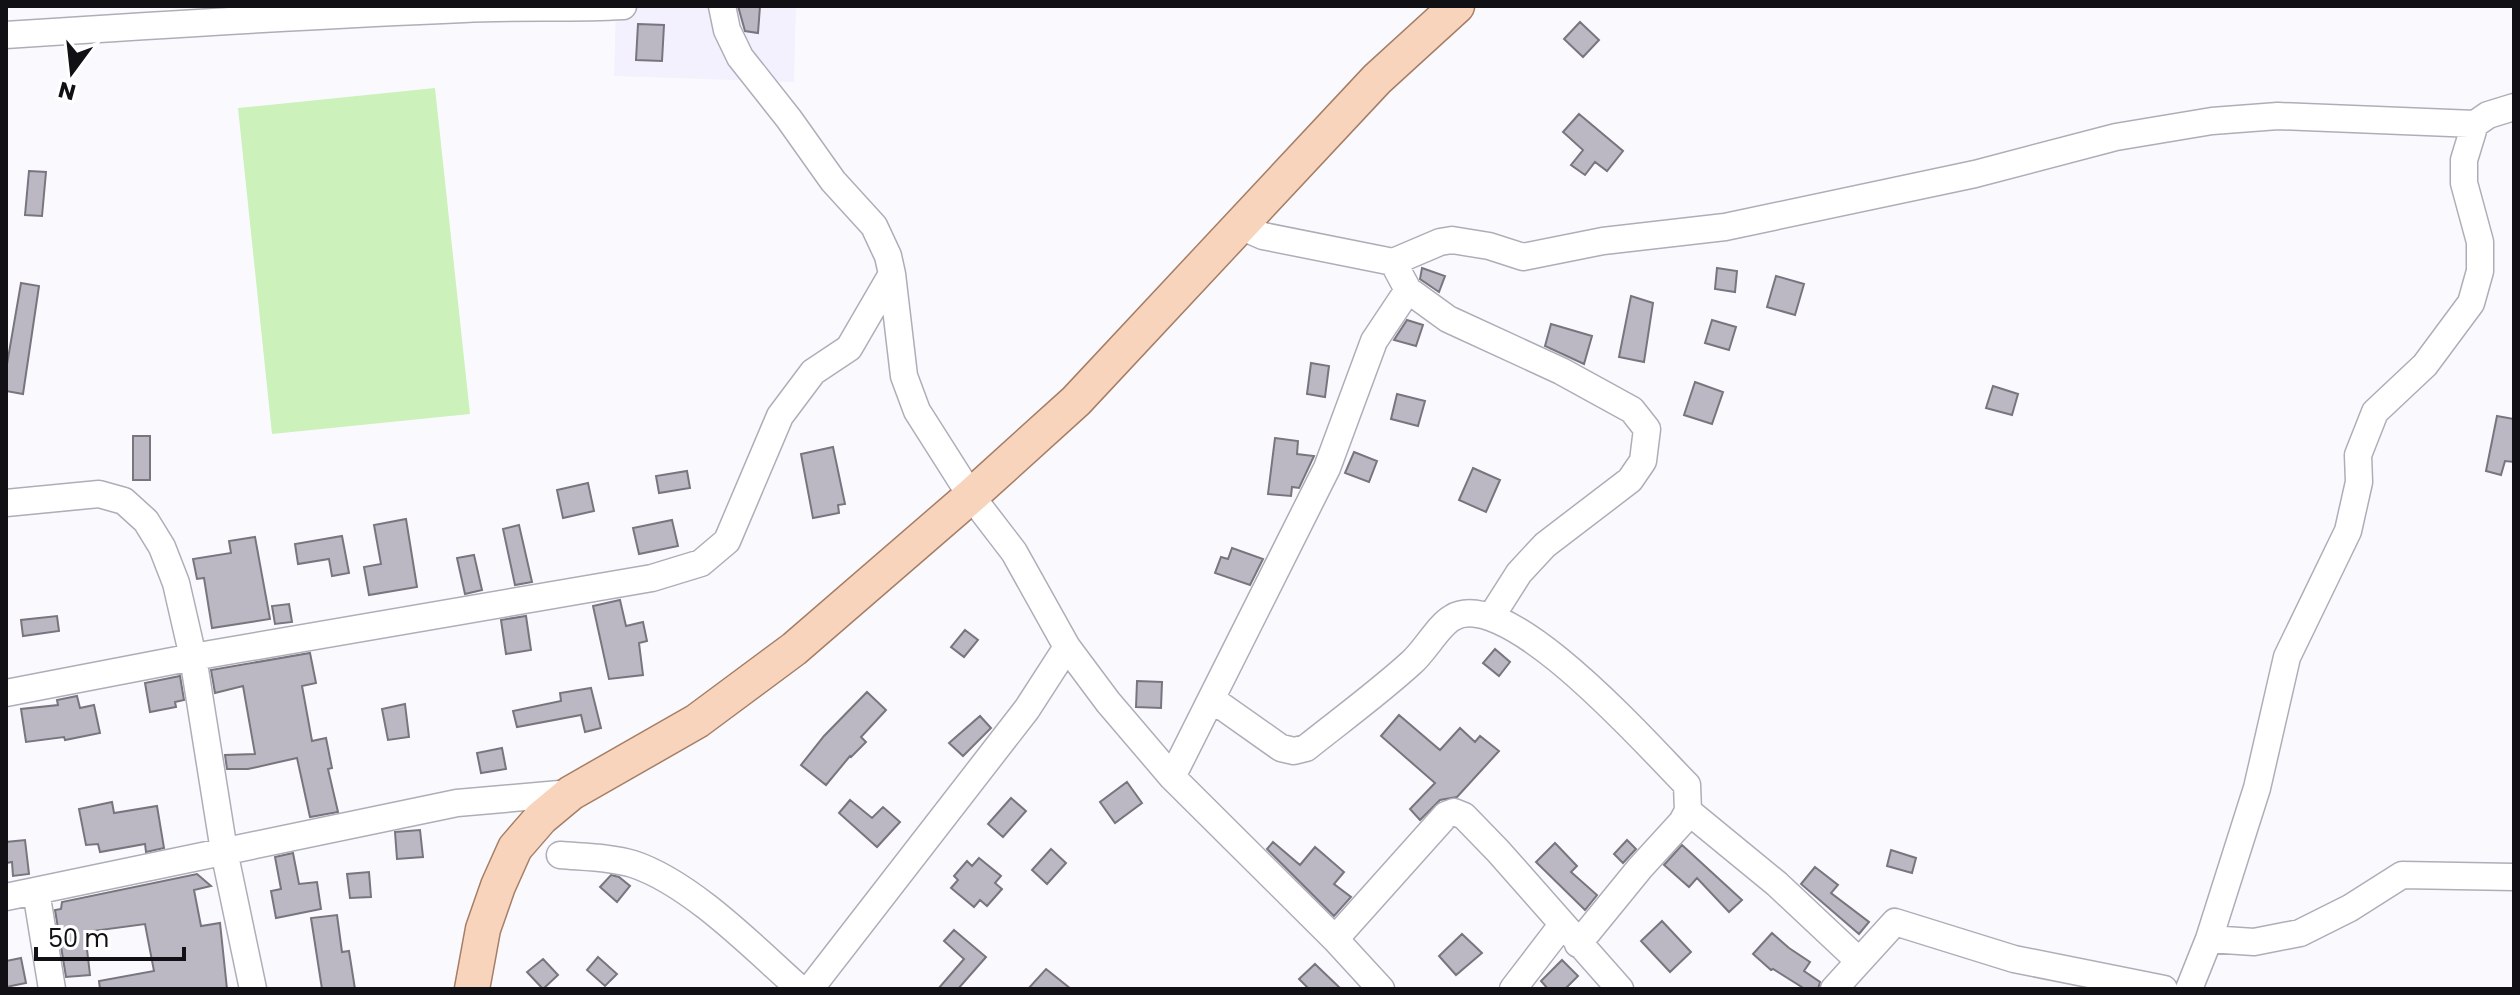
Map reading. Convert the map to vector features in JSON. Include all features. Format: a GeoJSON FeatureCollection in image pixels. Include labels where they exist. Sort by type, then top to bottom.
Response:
{"type":"FeatureCollection","features":[{"type":"Feature","properties":{"kind":"main road"},"geometry":{"type":"LineString","coordinates":[[472,989],[483,929],[515,848],[541,818],[571,793],[697,721],[782,658],[971,496],[1076,401],[1377,79],[1457,6]]}},
{"type":"Feature","properties":{"kind":"street"},"geometry":{"type":"LineString","coordinates":[[6,35],[515,6],[584,9],[623,6]]}},
{"type":"Feature","properties":{"kind":"street"},"geometry":{"type":"LineString","coordinates":[[722,6],[727,30],[740,57],[833,181],[874,226],[888,256],[904,376],[917,411],[971,496],[1014,552],[1067,647],[1108,702],[1172,777],[1381,989]]}},
{"type":"Feature","properties":{"kind":"street"},"geometry":{"type":"LineString","coordinates":[[1238,225],[1263,236],[1393,262],[1452,240],[1478,243],[1523,257],[1603,241],[1725,227],[1975,174],[2116,137],[2212,121],[2278,116],[2475,124],[2488,115],[2514,107]]}},
{"type":"Feature","properties":{"kind":"street"},"geometry":{"type":"LineString","coordinates":[[2189,989],[2209,939],[2257,788],[2287,657],[2348,531],[2359,482],[2358,455],[2375,412],[2425,365],[2471,303],[2480,271],[2480,242],[2464,183],[2464,160],[2475,124]]}},
{"type":"Feature","properties":{"kind":"street"},"geometry":{"type":"LineString","coordinates":[[1393,262],[1408,290],[1448,319],[1561,371],[1632,410],[1647,429],[1643,461],[1630,480],[1545,545],[1519,573],[1491,617]]}},
{"type":"Feature","properties":{"kind":"street"},"geometry":{"type":"LineString","coordinates":[[6,693],[193,657],[652,578],[701,563],[727,541],[780,416],[813,372],[849,348],[892,274]]}},
{"type":"Feature","properties":{"kind":"street"},"geometry":{"type":"LineString","coordinates":[[1172,777],[1327,468],[1374,341],[1408,290]]}},
{"type":"Feature","properties":{"kind":"street"},"geometry":{"type":"LineString","coordinates":[[6,503],[99,494],[124,501],[146,521],[169,562],[193,657],[224,851],[253,989]]}},
{"type":"Feature","properties":{"kind":"street"},"geometry":{"type":"LineString","coordinates":[[1213,700],[1281,748],[1294,751],[1306,748],[1413,662],[1452,618],[1471,612],[1513,627],[1563,662],[1687,785],[1688,811],[1682,822],[1640,868],[1513,989]]}},
{"type":"Feature","properties":{"kind":"street"},"geometry":{"type":"LineString","coordinates":[[810,989],[1027,709],[1067,647]]}},
{"type":"Feature","properties":{"kind":"street"},"geometry":{"type":"LineString","coordinates":[[6,897],[457,803],[571,793]]}},
{"type":"Feature","properties":{"kind":"street"},"geometry":{"type":"LineString","coordinates":[[1688,811],[1777,884],[1858,960]]}},
{"type":"Feature","properties":{"kind":"street"},"geometry":{"type":"LineString","coordinates":[[1335,939],[1446,815],[1454,812],[1464,816],[1498,851],[1620,989]]}},
{"type":"Feature","properties":{"kind":"street"},"geometry":{"type":"LineString","coordinates":[[560,855],[630,863],[662,875],[725,923],[800,989]]}},
{"type":"Feature","properties":{"kind":"street"},"geometry":{"type":"LineString","coordinates":[[2209,939],[2254,942],[2300,933],[2350,908],[2402,875],[2514,877]]}},
{"type":"Feature","properties":{"kind":"street"},"geometry":{"type":"LineString","coordinates":[[36,891],[52,989]]}},
{"type":"Feature","properties":{"kind":"street"},"geometry":{"type":"LineString","coordinates":[[1834,989],[1895,922],[2014,959],[2164,989]]}},
{"type":"Feature","properties":{"kind":"shaded area"},"geometry":{"type":"Polygon","coordinates":[[[616,6],[796,6],[794,82],[614,76],[616,6]]]}},
{"type":"Feature","properties":{"kind":"green space"},"geometry":{"type":"Polygon","coordinates":[[[435,88],[470,414],[272,434],[238,108],[435,88]]]}},
{"type":"Feature","properties":{"kind":"building"},"geometry":{"type":"Polygon","coordinates":[[[738,6],[760,6],[758,33],[745,31],[738,6]]]}},
{"type":"Feature","properties":{"kind":"building"},"geometry":{"type":"Polygon","coordinates":[[[1580,22],[1599,40],[1583,57],[1564,39],[1580,22]]]}},
{"type":"Feature","properties":{"kind":"building"},"geometry":{"type":"Polygon","coordinates":[[[638,24],[664,25],[662,61],[636,60],[638,24]]]}},
{"type":"Feature","properties":{"kind":"building"},"geometry":{"type":"Polygon","coordinates":[[[1579,114],[1623,151],[1607,171],[1595,162],[1585,175],[1571,165],[1583,150],[1563,132],[1579,114]]]}},
{"type":"Feature","properties":{"kind":"building"},"geometry":{"type":"Polygon","coordinates":[[[29,171],[46,172],[42,216],[25,215],[29,171]]]}},
{"type":"Feature","properties":{"kind":"building"},"geometry":{"type":"Polygon","coordinates":[[[1422,268],[1445,276],[1439,292],[1420,279],[1422,268]]]}},
{"type":"Feature","properties":{"kind":"building"},"geometry":{"type":"Polygon","coordinates":[[[1717,268],[1737,271],[1735,292],[1715,289],[1717,268]]]}},
{"type":"Feature","properties":{"kind":"building"},"geometry":{"type":"Polygon","coordinates":[[[1776,276],[1804,284],[1795,315],[1767,307],[1776,276]]]}},
{"type":"Feature","properties":{"kind":"building"},"geometry":{"type":"Polygon","coordinates":[[[21,283],[39,286],[23,394],[6,391],[6,370],[21,283]]]}},
{"type":"Feature","properties":{"kind":"building"},"geometry":{"type":"Polygon","coordinates":[[[1631,296],[1653,303],[1644,362],[1619,357],[1631,296]]]}},
{"type":"Feature","properties":{"kind":"building"},"geometry":{"type":"Polygon","coordinates":[[[1407,320],[1423,325],[1416,346],[1394,340],[1407,320]]]}},
{"type":"Feature","properties":{"kind":"building"},"geometry":{"type":"Polygon","coordinates":[[[1712,320],[1736,327],[1729,350],[1705,343],[1712,320]]]}},
{"type":"Feature","properties":{"kind":"building"},"geometry":{"type":"Polygon","coordinates":[[[1551,324],[1592,336],[1584,364],[1545,346],[1551,324]]]}},
{"type":"Feature","properties":{"kind":"building"},"geometry":{"type":"Polygon","coordinates":[[[1311,363],[1329,366],[1325,397],[1307,394],[1311,363]]]}},
{"type":"Feature","properties":{"kind":"building"},"geometry":{"type":"Polygon","coordinates":[[[1695,382],[1723,392],[1712,424],[1684,415],[1695,382]]]}},
{"type":"Feature","properties":{"kind":"building"},"geometry":{"type":"Polygon","coordinates":[[[1993,386],[2018,394],[2012,415],[1986,408],[1993,386]]]}},
{"type":"Feature","properties":{"kind":"building"},"geometry":{"type":"Polygon","coordinates":[[[1397,394],[1425,401],[1418,426],[1391,419],[1397,394]]]}},
{"type":"Feature","properties":{"kind":"building"},"geometry":{"type":"Polygon","coordinates":[[[2497,416],[2514,419],[2514,462],[2505,461],[2501,475],[2486,471],[2497,416]]]}},
{"type":"Feature","properties":{"kind":"building"},"geometry":{"type":"Polygon","coordinates":[[[133,436],[150,436],[150,480],[133,480],[133,436]]]}},
{"type":"Feature","properties":{"kind":"building"},"geometry":{"type":"Polygon","coordinates":[[[1275,438],[1298,441],[1297,454],[1314,456],[1299,488],[1292,487],[1291,496],[1268,494],[1275,438]]]}},
{"type":"Feature","properties":{"kind":"building"},"geometry":{"type":"Polygon","coordinates":[[[833,447],[845,504],[838,505],[839,513],[813,518],[801,454],[833,447]]]}},
{"type":"Feature","properties":{"kind":"building"},"geometry":{"type":"Polygon","coordinates":[[[1354,452],[1377,461],[1369,482],[1345,473],[1354,452]]]}},
{"type":"Feature","properties":{"kind":"building"},"geometry":{"type":"Polygon","coordinates":[[[1473,468],[1500,480],[1486,512],[1459,500],[1473,468]]]}},
{"type":"Feature","properties":{"kind":"building"},"geometry":{"type":"Polygon","coordinates":[[[687,471],[690,488],[659,493],[656,476],[687,471]]]}},
{"type":"Feature","properties":{"kind":"building"},"geometry":{"type":"Polygon","coordinates":[[[588,483],[594,511],[563,518],[557,490],[588,483]]]}},
{"type":"Feature","properties":{"kind":"building"},"geometry":{"type":"Polygon","coordinates":[[[406,519],[417,587],[369,595],[364,567],[381,564],[374,525],[406,519]]]}},
{"type":"Feature","properties":{"kind":"building"},"geometry":{"type":"Polygon","coordinates":[[[672,520],[678,546],[639,554],[633,528],[672,520]]]}},
{"type":"Feature","properties":{"kind":"building"},"geometry":{"type":"Polygon","coordinates":[[[519,525],[532,582],[515,585],[503,529],[519,525]]]}},
{"type":"Feature","properties":{"kind":"building"},"geometry":{"type":"Polygon","coordinates":[[[342,536],[349,573],[332,576],[329,559],[298,564],[295,544],[342,536]]]}},
{"type":"Feature","properties":{"kind":"building"},"geometry":{"type":"Polygon","coordinates":[[[255,537],[270,619],[212,628],[204,578],[197,579],[193,559],[231,553],[229,541],[255,537]]]}},
{"type":"Feature","properties":{"kind":"building"},"geometry":{"type":"Polygon","coordinates":[[[1232,548],[1263,559],[1250,585],[1215,573],[1221,557],[1228,559],[1232,548]]]}},
{"type":"Feature","properties":{"kind":"building"},"geometry":{"type":"Polygon","coordinates":[[[474,555],[482,590],[465,594],[457,558],[474,555]]]}},
{"type":"Feature","properties":{"kind":"building"},"geometry":{"type":"Polygon","coordinates":[[[620,600],[626,626],[643,622],[647,641],[639,643],[643,675],[609,679],[593,606],[620,600]]]}},
{"type":"Feature","properties":{"kind":"building"},"geometry":{"type":"Polygon","coordinates":[[[289,604],[292,622],[275,624],[272,606],[289,604]]]}},
{"type":"Feature","properties":{"kind":"building"},"geometry":{"type":"Polygon","coordinates":[[[57,616],[59,631],[23,636],[21,620],[57,616]]]}},
{"type":"Feature","properties":{"kind":"building"},"geometry":{"type":"Polygon","coordinates":[[[526,616],[531,650],[506,654],[501,620],[526,616]]]}},
{"type":"Feature","properties":{"kind":"building"},"geometry":{"type":"Polygon","coordinates":[[[965,630],[978,640],[964,657],[951,647],[965,630]]]}},
{"type":"Feature","properties":{"kind":"building"},"geometry":{"type":"Polygon","coordinates":[[[1495,649],[1510,662],[1499,676],[1483,663],[1495,649]]]}},
{"type":"Feature","properties":{"kind":"building"},"geometry":{"type":"Polygon","coordinates":[[[310,653],[316,683],[302,686],[312,741],[326,738],[332,768],[328,769],[338,812],[310,817],[297,758],[248,769],[227,769],[225,755],[255,754],[243,686],[215,693],[211,670],[310,653]]]}},
{"type":"Feature","properties":{"kind":"building"},"geometry":{"type":"Polygon","coordinates":[[[180,676],[184,700],[175,702],[176,707],[150,712],[145,683],[180,676]]]}},
{"type":"Feature","properties":{"kind":"building"},"geometry":{"type":"Polygon","coordinates":[[[1137,681],[1162,682],[1161,708],[1136,707],[1137,681]]]}},
{"type":"Feature","properties":{"kind":"building"},"geometry":{"type":"Polygon","coordinates":[[[591,688],[601,728],[585,732],[581,715],[517,727],[513,711],[561,701],[560,693],[591,688]]]}},
{"type":"Feature","properties":{"kind":"building"},"geometry":{"type":"Polygon","coordinates":[[[867,692],[886,710],[861,737],[866,742],[826,785],[801,765],[867,692]]]}},
{"type":"Feature","properties":{"kind":"building"},"geometry":{"type":"Polygon","coordinates":[[[77,696],[80,708],[94,705],[100,733],[65,740],[64,737],[26,742],[21,709],[58,705],[57,700],[77,696]]]}},
{"type":"Feature","properties":{"kind":"building"},"geometry":{"type":"Polygon","coordinates":[[[405,704],[409,737],[388,740],[382,709],[405,704]]]}},
{"type":"Feature","properties":{"kind":"building"},"geometry":{"type":"Polygon","coordinates":[[[1399,715],[1440,750],[1460,728],[1475,742],[1480,736],[1499,751],[1457,797],[1440,800],[1420,820],[1410,809],[1435,783],[1381,736],[1399,715]]]}},
{"type":"Feature","properties":{"kind":"building"},"geometry":{"type":"Polygon","coordinates":[[[980,716],[991,728],[963,756],[949,743],[980,716]]]}},
{"type":"Feature","properties":{"kind":"building"},"geometry":{"type":"Polygon","coordinates":[[[502,748],[506,769],[481,773],[477,753],[502,748]]]}},
{"type":"Feature","properties":{"kind":"building"},"geometry":{"type":"Polygon","coordinates":[[[1127,782],[1142,803],[1115,823],[1100,802],[1127,782]]]}},
{"type":"Feature","properties":{"kind":"building"},"geometry":{"type":"Polygon","coordinates":[[[1011,798],[1026,811],[1003,837],[988,824],[1011,798]]]}},
{"type":"Feature","properties":{"kind":"building"},"geometry":{"type":"Polygon","coordinates":[[[850,800],[872,818],[883,807],[900,822],[877,847],[839,813],[850,800]]]}},
{"type":"Feature","properties":{"kind":"building"},"geometry":{"type":"Polygon","coordinates":[[[112,802],[114,813],[157,806],[164,848],[146,852],[145,844],[100,852],[98,844],[86,845],[79,809],[112,802]]]}},
{"type":"Feature","properties":{"kind":"building"},"geometry":{"type":"Polygon","coordinates":[[[420,830],[423,857],[397,859],[395,832],[420,830]]]}},
{"type":"Feature","properties":{"kind":"building"},"geometry":{"type":"Polygon","coordinates":[[[25,840],[29,874],[13,876],[12,862],[6,863],[6,842],[25,840]]]}},
{"type":"Feature","properties":{"kind":"building"},"geometry":{"type":"Polygon","coordinates":[[[1627,840],[1636,849],[1623,863],[1614,854],[1627,840]]]}},
{"type":"Feature","properties":{"kind":"building"},"geometry":{"type":"Polygon","coordinates":[[[1273,842],[1300,865],[1315,847],[1344,872],[1334,884],[1351,897],[1334,916],[1267,849],[1273,842]]]}},
{"type":"Feature","properties":{"kind":"building"},"geometry":{"type":"Polygon","coordinates":[[[1555,843],[1577,866],[1571,872],[1597,895],[1585,910],[1536,862],[1555,843]]]}},
{"type":"Feature","properties":{"kind":"building"},"geometry":{"type":"Polygon","coordinates":[[[1682,845],[1742,900],[1729,912],[1697,878],[1689,887],[1664,865],[1682,845]]]}},
{"type":"Feature","properties":{"kind":"building"},"geometry":{"type":"Polygon","coordinates":[[[1051,849],[1066,863],[1047,884],[1032,870],[1051,849]]]}},
{"type":"Feature","properties":{"kind":"building"},"geometry":{"type":"Polygon","coordinates":[[[1891,850],[1916,858],[1912,873],[1887,866],[1891,850]]]}},
{"type":"Feature","properties":{"kind":"building"},"geometry":{"type":"Polygon","coordinates":[[[293,853],[299,884],[317,882],[321,909],[276,918],[271,891],[281,889],[275,857],[293,853]]]}},
{"type":"Feature","properties":{"kind":"building"},"geometry":{"type":"Polygon","coordinates":[[[979,858],[1001,876],[995,883],[1002,889],[987,906],[980,900],[974,907],[951,888],[958,880],[954,876],[967,861],[972,866],[979,858]]]}},
{"type":"Feature","properties":{"kind":"building"},"geometry":{"type":"Polygon","coordinates":[[[1815,867],[1838,885],[1831,893],[1869,922],[1859,934],[1801,884],[1815,867]]]}},
{"type":"Feature","properties":{"kind":"building"},"geometry":{"type":"Polygon","coordinates":[[[369,872],[371,897],[350,898],[347,874],[369,872]]]}},
{"type":"Feature","properties":{"kind":"building"},"geometry":{"type":"Polygon","coordinates":[[[197,874],[211,886],[194,890],[201,926],[220,923],[227,989],[100,989],[99,981],[154,971],[145,924],[85,932],[90,975],[66,977],[55,910],[61,909],[62,902],[197,874]]]}},
{"type":"Feature","properties":{"kind":"building"},"geometry":{"type":"Polygon","coordinates":[[[611,875],[630,886],[617,902],[600,887],[611,875]]]}},
{"type":"Feature","properties":{"kind":"building"},"geometry":{"type":"Polygon","coordinates":[[[337,915],[342,952],[349,951],[355,989],[322,989],[311,918],[337,915]]]}},
{"type":"Feature","properties":{"kind":"building"},"geometry":{"type":"Polygon","coordinates":[[[1662,921],[1691,952],[1670,972],[1641,941],[1662,921]]]}},
{"type":"Feature","properties":{"kind":"building"},"geometry":{"type":"Polygon","coordinates":[[[954,930],[986,957],[958,989],[938,989],[964,959],[944,941],[954,930]]]}},
{"type":"Feature","properties":{"kind":"building"},"geometry":{"type":"Polygon","coordinates":[[[1772,933],[1810,962],[1804,971],[1820,982],[1818,989],[1805,989],[1771,970],[1753,954],[1772,933]]]}},
{"type":"Feature","properties":{"kind":"building"},"geometry":{"type":"Polygon","coordinates":[[[1462,934],[1482,953],[1456,975],[1439,956],[1462,934]]]}},
{"type":"Feature","properties":{"kind":"building"},"geometry":{"type":"Polygon","coordinates":[[[598,957],[617,974],[605,986],[587,970],[598,957]]]}},
{"type":"Feature","properties":{"kind":"building"},"geometry":{"type":"Polygon","coordinates":[[[21,958],[26,983],[6,987],[6,961],[21,958]]]}},
{"type":"Feature","properties":{"kind":"building"},"geometry":{"type":"Polygon","coordinates":[[[543,959],[558,975],[543,989],[527,972],[543,959]]]}},
{"type":"Feature","properties":{"kind":"building"},"geometry":{"type":"Polygon","coordinates":[[[1562,960],[1578,976],[1565,989],[1548,989],[1541,981],[1562,960]]]}},
{"type":"Feature","properties":{"kind":"building"},"geometry":{"type":"Polygon","coordinates":[[[1315,964],[1341,989],[1309,989],[1299,979],[1315,964]]]}},
{"type":"Feature","properties":{"kind":"building"},"geometry":{"type":"Polygon","coordinates":[[[1046,969],[1071,989],[1028,989],[1046,969]]]}}]}
